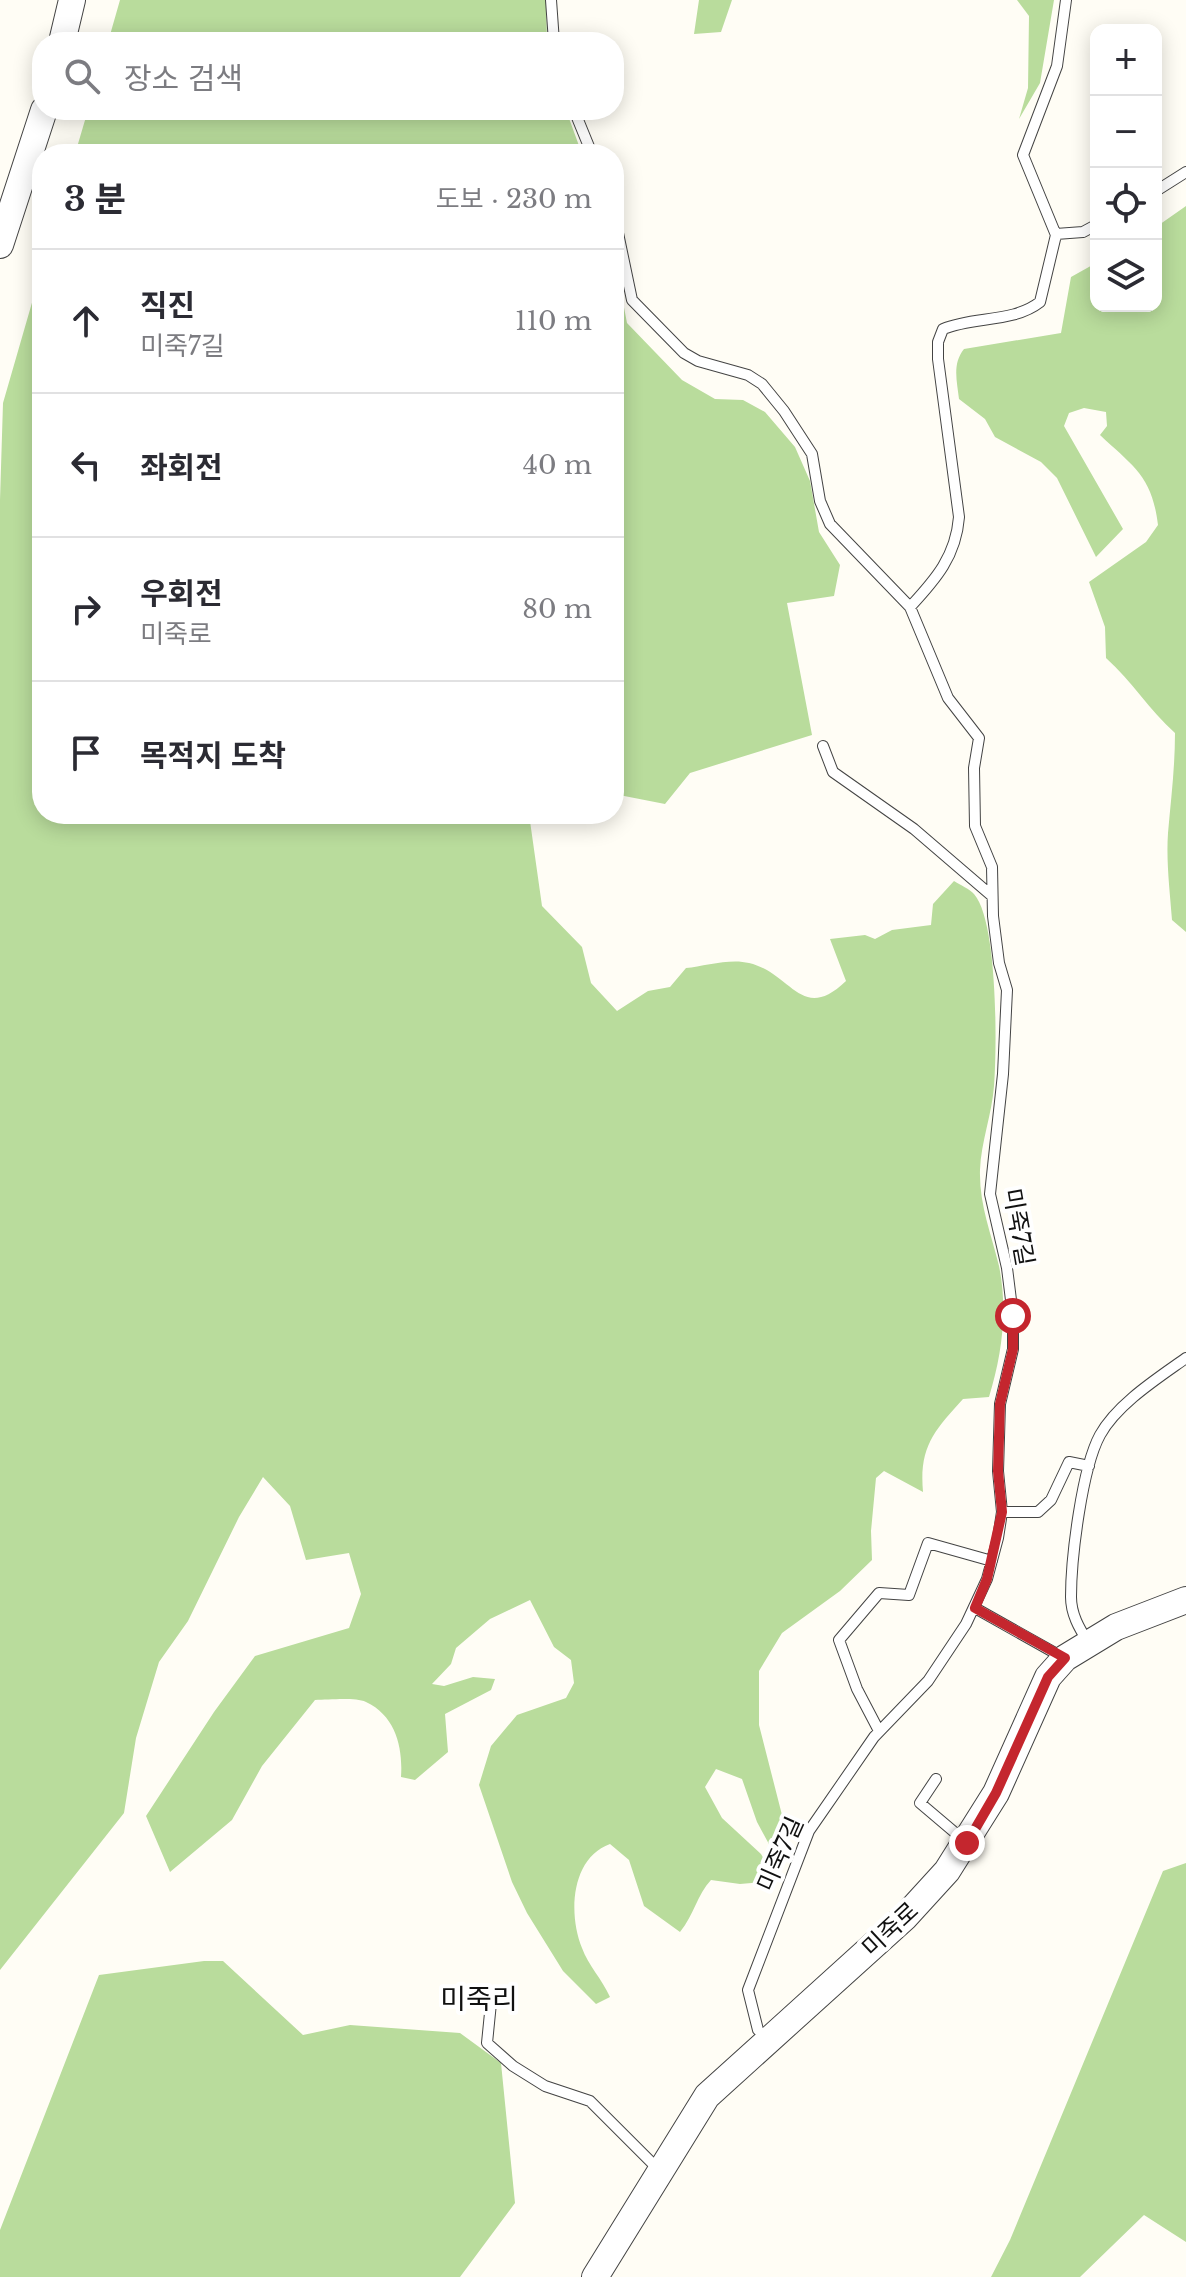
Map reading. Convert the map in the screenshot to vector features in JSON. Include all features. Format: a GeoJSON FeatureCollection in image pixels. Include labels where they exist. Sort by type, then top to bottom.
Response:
{"type":"FeatureCollection","features":[{"type":"Feature","properties":{"kind":"street"},"geometry":{"type":"LineString","coordinates":[[64,32],[72,0]]}},
{"type":"Feature","properties":{"kind":"street"},"geometry":{"type":"LineString","coordinates":[[33,144],[41,120]]}},
{"type":"Feature","properties":{"kind":"street"},"geometry":{"type":"LineString","coordinates":[[0,245],[32,147]]}},
{"type":"Feature","properties":{"kind":"street","name":"미죽로"},"geometry":{"type":"LineString","coordinates":[[595,2277],[707,2096],[905,1917],[967,1843],[996,1793],[1048,1677],[1065,1658],[1088,1642],[1149,1612],[1186,1600]]}},
{"type":"Feature","properties":{"kind":"lane"},"geometry":{"type":"LineString","coordinates":[[551,0],[553,32]]}},
{"type":"Feature","properties":{"kind":"lane"},"geometry":{"type":"LineString","coordinates":[[624,262],[632,300],[684,353],[698,361],[748,375],[762,384],[812,454],[820,501],[830,524],[910,607],[948,562],[957,542],[959,517],[938,342],[943,329],[958,322],[1007,316],[1040,302],[1056,234],[1023,155],[1057,66],[1066,0]]}},
{"type":"Feature","properties":{"kind":"lane"},"geometry":{"type":"LineString","coordinates":[[578,120],[588,144]]}},
{"type":"Feature","properties":{"kind":"lane"},"geometry":{"type":"LineString","coordinates":[[1162,187],[1186,172]]}},
{"type":"Feature","properties":{"kind":"lane"},"geometry":{"type":"LineString","coordinates":[[1056,234],[1083,232],[1090,228]]}},
{"type":"Feature","properties":{"kind":"lane","name":"미죽7길"},"geometry":{"type":"LineString","coordinates":[[769,2038],[758,2030],[748,1990],[809,1831],[879,1731],[928,1681],[975,1608],[992,1561],[1002,1512],[998,1471],[1000,1404],[1013,1349],[1013,1316],[990,1194],[1003,1074],[1007,990],[999,963],[992,867],[975,826],[974,768],[979,738],[948,698],[910,607]]}},
{"type":"Feature","properties":{"kind":"lane"},"geometry":{"type":"LineString","coordinates":[[823,746],[833,772],[914,829],[992,896]]}},
{"type":"Feature","properties":{"kind":"lane"},"geometry":{"type":"LineString","coordinates":[[1088,1642],[1076,1621],[1071,1598],[1089,1466],[1100,1435],[1116,1414],[1186,1358]]}},
{"type":"Feature","properties":{"kind":"lane"},"geometry":{"type":"LineString","coordinates":[[1002,1512],[1038,1512],[1051,1500],[1069,1462],[1089,1466]]}},
{"type":"Feature","properties":{"kind":"lane"},"geometry":{"type":"LineString","coordinates":[[879,1731],[857,1689],[839,1640],[879,1593],[909,1595],[928,1543],[992,1561]]}},
{"type":"Feature","properties":{"kind":"lane"},"geometry":{"type":"LineString","coordinates":[[975,1608],[1065,1658]]}},
{"type":"Feature","properties":{"kind":"lane"},"geometry":{"type":"LineString","coordinates":[[936,1779],[920,1803],[967,1843]]}},
{"type":"Feature","properties":{"kind":"lane"},"geometry":{"type":"LineString","coordinates":[[491,2003],[487,2043],[513,2066],[545,2086],[590,2101],[659,2170]]}},
{"type":"Feature","properties":{"kind":"green space"},"geometry":{"type":"Polygon","coordinates":[[[120,0],[546,0],[547,32],[111,32],[120,0]]]}},
{"type":"Feature","properties":{"kind":"green space"},"geometry":{"type":"Polygon","coordinates":[[[699,0],[732,0],[721,32],[694,34],[699,0]]]}},
{"type":"Feature","properties":{"kind":"green space"},"geometry":{"type":"Polygon","coordinates":[[[1017,0],[1054,0],[1040,83],[1019,119],[1028,88],[1029,16],[1017,0]]]}},
{"type":"Feature","properties":{"kind":"green space"},"geometry":{"type":"Polygon","coordinates":[[[85,120],[570,120],[578,144],[78,144],[85,120]]]}},
{"type":"Feature","properties":{"kind":"green space"},"geometry":{"type":"Polygon","coordinates":[[[1186,206],[1186,932],[1172,920],[1168,866],[1175,733],[1106,658],[1105,627],[1089,582],[1146,542],[1158,525],[1151,495],[1140,474],[1100,435],[1107,426],[1106,412],[1084,408],[1069,413],[1064,426],[1123,529],[1096,557],[1057,478],[1041,462],[995,437],[985,419],[959,399],[956,373],[964,349],[1061,333],[1071,277],[1090,266],[1090,312],[1162,312],[1162,223],[1186,206]]]}},
{"type":"Feature","properties":{"kind":"green space"},"geometry":{"type":"Polygon","coordinates":[[[32,303],[32,824],[530,824],[542,906],[582,947],[591,983],[617,1011],[648,991],[670,987],[686,968],[726,962],[749,963],[764,968],[797,992],[818,998],[831,993],[846,981],[830,939],[865,935],[875,939],[892,930],[931,925],[933,904],[954,881],[972,892],[982,909],[992,957],[996,1045],[993,1096],[982,1149],[980,1183],[983,1207],[999,1266],[1003,1299],[1000,1349],[989,1397],[963,1399],[937,1431],[923,1463],[923,1492],[884,1471],[876,1478],[871,1531],[872,1560],[840,1591],[782,1633],[759,1671],[759,1725],[782,1815],[770,1846],[757,1822],[742,1779],[716,1769],[705,1787],[722,1818],[761,1854],[768,1866],[763,1882],[740,1884],[711,1880],[680,1932],[644,1906],[629,1860],[610,1844],[587,1861],[580,1874],[574,1904],[578,1934],[585,1954],[610,1997],[596,2004],[563,1971],[527,1913],[512,1882],[479,1785],[491,1746],[517,1715],[566,1698],[574,1683],[571,1660],[554,1647],[530,1600],[490,1619],[456,1648],[451,1664],[432,1684],[444,1686],[473,1677],[495,1679],[491,1690],[445,1714],[448,1752],[415,1780],[401,1777],[401,1755],[396,1734],[376,1708],[355,1700],[315,1700],[262,1766],[232,1820],[170,1872],[146,1816],[214,1712],[255,1656],[349,1628],[361,1594],[349,1553],[306,1560],[290,1506],[263,1477],[239,1517],[188,1621],[159,1662],[136,1738],[124,1813],[0,1970],[0,500],[3,403],[32,303]]]}},
{"type":"Feature","properties":{"kind":"green space"},"geometry":{"type":"Polygon","coordinates":[[[624,307],[627,323],[682,380],[715,399],[743,400],[765,412],[795,447],[810,481],[819,532],[840,565],[834,596],[787,603],[812,735],[690,773],[665,804],[624,796],[624,307]]]}},
{"type":"Feature","properties":{"kind":"green space"},"geometry":{"type":"Polygon","coordinates":[[[1186,1863],[1186,2242],[1144,2215],[1080,2277],[991,2277],[1010,2240],[1163,1871],[1186,1863]]]}},
{"type":"Feature","properties":{"kind":"green space"},"geometry":{"type":"Polygon","coordinates":[[[223,1961],[303,2035],[350,2025],[460,2033],[501,2063],[515,2203],[460,2277],[0,2277],[0,2230],[99,1975],[223,1961]]]}},
{"type":"Feature","properties":{"kind":"district","name":"미죽리"},"geometry":{"type":"Point","coordinates":[479,1999]}},
{"type":"Feature","properties":{"kind":"route"},"geometry":{"type":"LineString","coordinates":[[967,1843],[996,1793],[1048,1677],[1065,1658],[975,1608],[987,1579],[1002,1512],[998,1471],[1000,1404],[1013,1349],[1013,1316]]}}]}
